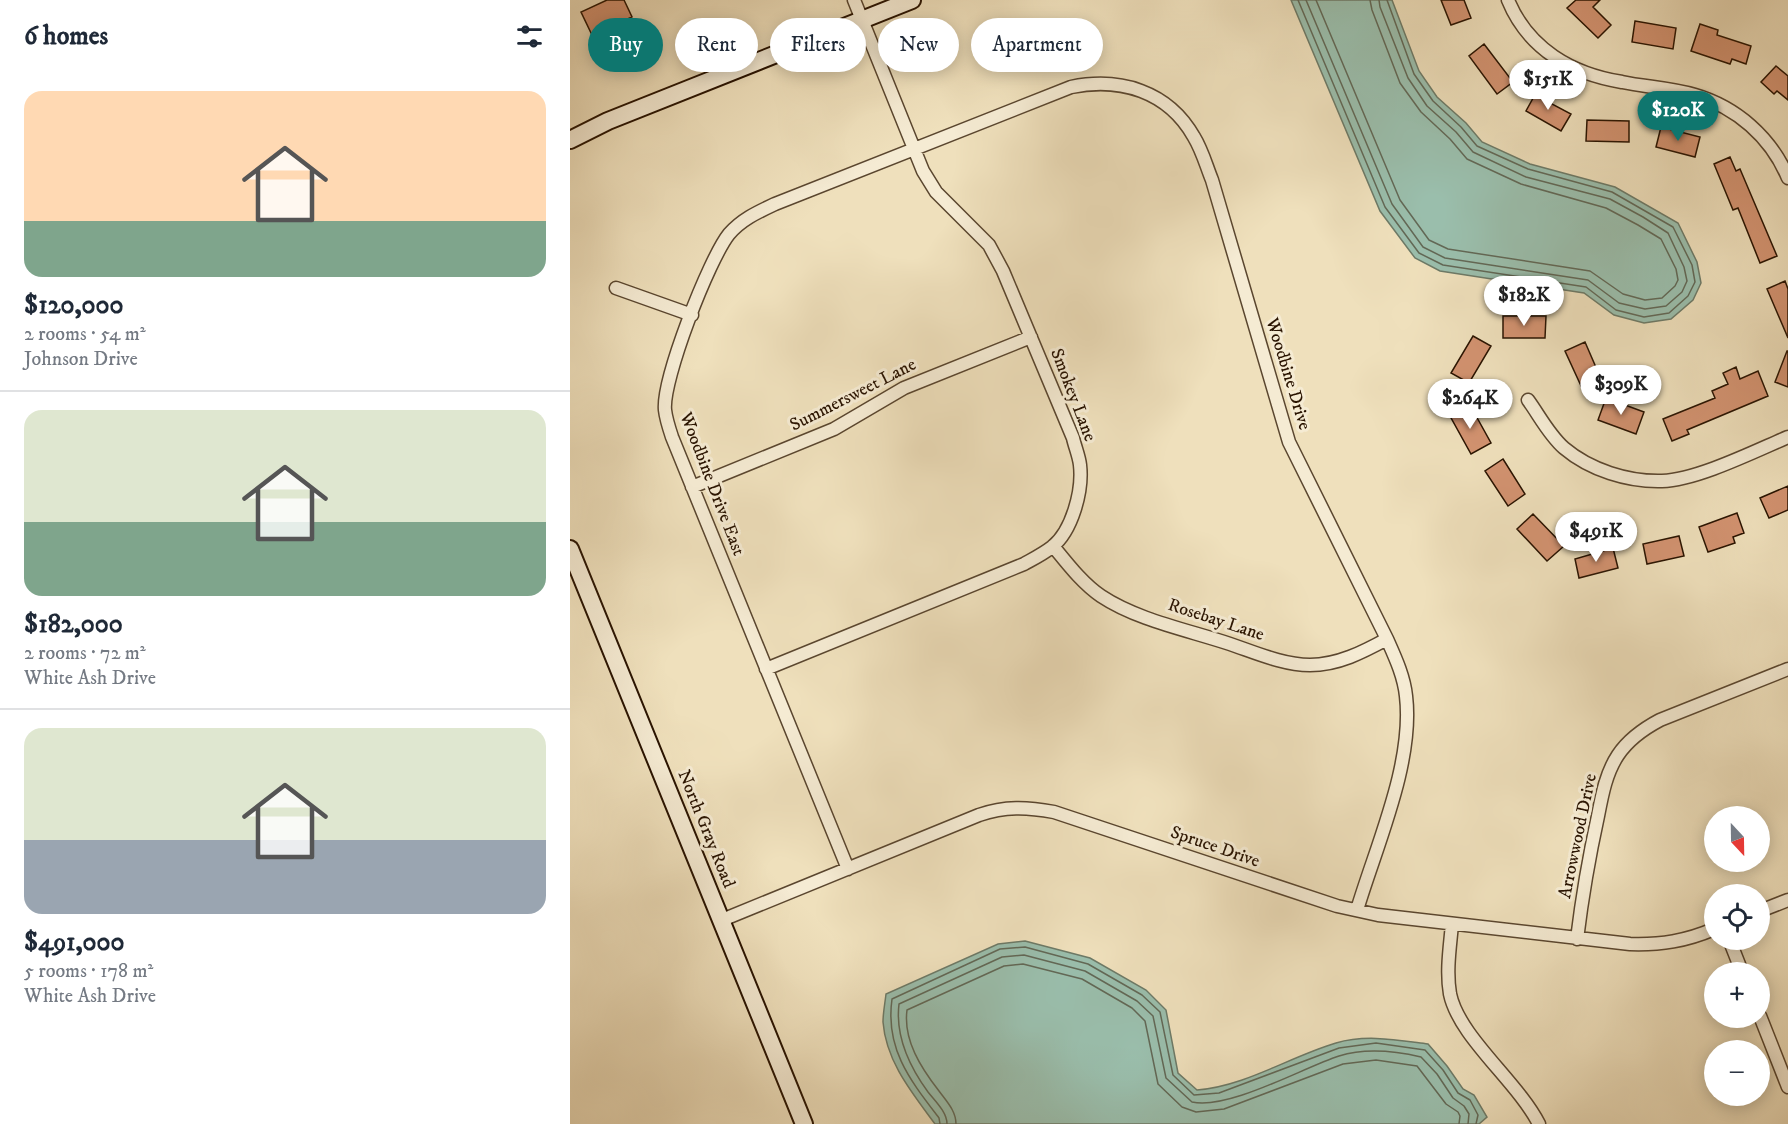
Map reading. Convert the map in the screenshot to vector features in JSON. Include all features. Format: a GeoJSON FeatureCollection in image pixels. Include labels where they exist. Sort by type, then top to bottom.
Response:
{"type":"FeatureCollection","features":[{"type":"Feature","properties":{"kind":"street","name":"Smokey Lane"},"geometry":{"type":"LineString","coordinates":[[854,0],[861,18]]}},
{"type":"Feature","properties":{"kind":"street"},"geometry":{"type":"LineString","coordinates":[[866,18],[912,0]]}},
{"type":"Feature","properties":{"kind":"street"},"geometry":{"type":"LineString","coordinates":[[1508,0],[1515,16],[1528,35],[1547,52],[1569,66],[1592,76],[1695,95],[1724,106],[1763,137],[1776,154],[1788,178]]}},
{"type":"Feature","properties":{"kind":"street","name":"Smokey Lane"},"geometry":{"type":"LineString","coordinates":[[766,669],[1024,564],[1053,546],[1070,522],[1076,505],[1080,466],[1073,438],[1003,271],[989,245],[936,192],[923,171],[866,30]]}},
{"type":"Feature","properties":{"kind":"street"},"geometry":{"type":"LineString","coordinates":[[570,140],[608,121],[770,57]]}},
{"type":"Feature","properties":{"kind":"street","name":"Woodbine Drive"},"geometry":{"type":"LineString","coordinates":[[913,149],[1071,87],[1091,83],[1112,83],[1143,91],[1174,111],[1195,137],[1212,180],[1290,442],[1387,639],[1401,672],[1406,694],[1408,720],[1403,763],[1357,910]]}},
{"type":"Feature","properties":{"kind":"street"},"geometry":{"type":"LineString","coordinates":[[570,129],[608,121]]}},
{"type":"Feature","properties":{"kind":"street","name":"Woodbine Drive East"},"geometry":{"type":"LineString","coordinates":[[848,869],[692,487],[664,410],[669,375],[707,273],[729,234],[748,217],[775,204],[913,149]]}},
{"type":"Feature","properties":{"kind":"street"},"geometry":{"type":"LineString","coordinates":[[616,288],[692,315]]}},
{"type":"Feature","properties":{"kind":"street","name":"Summersweet Lane"},"geometry":{"type":"LineString","coordinates":[[692,487],[834,429],[904,388],[1031,337]]}},
{"type":"Feature","properties":{"kind":"street"},"geometry":{"type":"LineString","coordinates":[[1528,400],[1563,447],[1589,464],[1611,474],[1644,480],[1663,481],[1686,477],[1788,437]]}},
{"type":"Feature","properties":{"kind":"street","name":"Rosebay Lane"},"geometry":{"type":"LineString","coordinates":[[1053,546],[1080,577],[1099,594],[1125,609],[1277,659],[1307,665],[1326,664],[1355,655],[1387,639]]}},
{"type":"Feature","properties":{"kind":"street","name":"North Gray Road"},"geometry":{"type":"LineString","coordinates":[[570,549],[804,1124]]}},
{"type":"Feature","properties":{"kind":"street","name":"Arrowwood Drive"},"geometry":{"type":"LineString","coordinates":[[1577,939],[1589,855],[1599,809],[1610,770],[1618,755],[1644,729],[1660,720],[1788,669]]}},
{"type":"Feature","properties":{"kind":"street","name":"Spruce Drive"},"geometry":{"type":"LineString","coordinates":[[722,920],[979,815],[995,810],[1022,807],[1054,812],[1317,901],[1378,915],[1577,939],[1656,945],[1684,940],[1704,933]]}},
{"type":"Feature","properties":{"kind":"street"},"geometry":{"type":"LineString","coordinates":[[1770,907],[1788,900]]}},
{"type":"Feature","properties":{"kind":"street"},"geometry":{"type":"LineString","coordinates":[[1452,924],[1449,984],[1458,1016],[1521,1095],[1539,1124]]}},
{"type":"Feature","properties":{"kind":"street"},"geometry":{"type":"LineString","coordinates":[[1765,1028],[1788,1087]]}},
{"type":"Feature","properties":{"kind":"water"},"geometry":{"type":"Polygon","coordinates":[[[1291,0],[1392,0],[1419,71],[1437,97],[1466,123],[1482,142],[1530,164],[1615,187],[1678,223],[1697,262],[1701,283],[1693,300],[1671,319],[1644,323],[1614,315],[1584,293],[1440,271],[1415,258],[1380,211],[1291,0]]]}},
{"type":"Feature","properties":{"kind":"water"},"geometry":{"type":"Polygon","coordinates":[[[1025,941],[1090,958],[1146,990],[1166,1010],[1178,1073],[1197,1090],[1233,1083],[1347,1040],[1370,1038],[1393,1040],[1428,1044],[1463,1089],[1474,1095],[1487,1117],[1479,1124],[935,1124],[902,1077],[889,1051],[883,1022],[886,994],[998,944],[1025,941]]]}},
{"type":"Feature","properties":{"kind":"building"},"geometry":{"type":"Polygon","coordinates":[[[607,0],[624,0],[632,17],[588,18],[588,27],[581,12],[607,0]]]}},
{"type":"Feature","properties":{"kind":"building"},"geometry":{"type":"Polygon","coordinates":[[[1441,0],[1464,0],[1471,18],[1451,25],[1441,0]]]}},
{"type":"Feature","properties":{"kind":"building"},"geometry":{"type":"Polygon","coordinates":[[[1576,0],[1600,0],[1593,7],[1611,25],[1598,38],[1567,8],[1576,0]]]}},
{"type":"Feature","properties":{"kind":"building"},"geometry":{"type":"Polygon","coordinates":[[[1635,21],[1676,28],[1673,49],[1632,42],[1635,21]]]}},
{"type":"Feature","properties":{"kind":"building"},"geometry":{"type":"Polygon","coordinates":[[[1700,24],[1718,30],[1717,35],[1751,46],[1746,64],[1732,59],[1730,64],[1691,51],[1700,24]]]}},
{"type":"Feature","properties":{"kind":"building"},"geometry":{"type":"Polygon","coordinates":[[[1484,44],[1513,82],[1497,94],[1469,56],[1484,44]]]}},
{"type":"Feature","properties":{"kind":"building"},"geometry":{"type":"Polygon","coordinates":[[[1776,66],[1788,76],[1788,100],[1777,91],[1774,94],[1761,82],[1776,66]]]}},
{"type":"Feature","properties":{"kind":"building"},"geometry":{"type":"Polygon","coordinates":[[[1537,91],[1552,99],[1550,103],[1571,114],[1561,131],[1526,111],[1537,91]]]}},
{"type":"Feature","properties":{"kind":"building"},"geometry":{"type":"Polygon","coordinates":[[[1587,120],[1629,121],[1629,142],[1586,141],[1587,120]]]}},
{"type":"Feature","properties":{"kind":"building"},"geometry":{"type":"Polygon","coordinates":[[[1661,127],[1700,137],[1695,157],[1656,147],[1661,127]]]}},
{"type":"Feature","properties":{"kind":"building"},"geometry":{"type":"Polygon","coordinates":[[[1730,157],[1736,171],[1740,169],[1777,256],[1760,263],[1738,208],[1733,210],[1714,164],[1730,157]]]}},
{"type":"Feature","properties":{"kind":"building"},"geometry":{"type":"Polygon","coordinates":[[[1785,281],[1788,289],[1788,338],[1767,289],[1785,281]]]}},
{"type":"Feature","properties":{"kind":"building"},"geometry":{"type":"Polygon","coordinates":[[[1503,316],[1546,316],[1545,338],[1503,338],[1503,316]]]}},
{"type":"Feature","properties":{"kind":"building"},"geometry":{"type":"Polygon","coordinates":[[[1473,336],[1491,346],[1469,383],[1451,373],[1473,336]]]}},
{"type":"Feature","properties":{"kind":"building"},"geometry":{"type":"Polygon","coordinates":[[[1585,342],[1601,379],[1582,388],[1565,351],[1585,342]]]}},
{"type":"Feature","properties":{"kind":"building"},"geometry":{"type":"Polygon","coordinates":[[[1788,351],[1788,387],[1775,382],[1788,351]]]}},
{"type":"Feature","properties":{"kind":"building"},"geometry":{"type":"Polygon","coordinates":[[[1736,367],[1740,379],[1758,371],[1768,396],[1687,430],[1689,434],[1672,441],[1663,419],[1715,398],[1712,391],[1728,384],[1723,373],[1736,367]]]}},
{"type":"Feature","properties":{"kind":"building"},"geometry":{"type":"Polygon","coordinates":[[[1606,398],[1644,412],[1636,434],[1598,420],[1606,398]]]}},
{"type":"Feature","properties":{"kind":"building"},"geometry":{"type":"Polygon","coordinates":[[[1470,405],[1491,443],[1471,454],[1450,416],[1470,405]]]}},
{"type":"Feature","properties":{"kind":"building"},"geometry":{"type":"Polygon","coordinates":[[[1503,459],[1525,494],[1508,506],[1485,471],[1503,459]]]}},
{"type":"Feature","properties":{"kind":"building"},"geometry":{"type":"Polygon","coordinates":[[[1788,486],[1788,510],[1769,518],[1760,498],[1788,486]]]}},
{"type":"Feature","properties":{"kind":"building"},"geometry":{"type":"Polygon","coordinates":[[[1737,513],[1744,533],[1733,537],[1735,543],[1708,552],[1699,527],[1737,513]]]}},
{"type":"Feature","properties":{"kind":"building"},"geometry":{"type":"Polygon","coordinates":[[[1533,514],[1564,546],[1547,561],[1517,529],[1533,514]]]}},
{"type":"Feature","properties":{"kind":"building"},"geometry":{"type":"Polygon","coordinates":[[[1679,536],[1684,556],[1647,564],[1643,544],[1679,536]]]}},
{"type":"Feature","properties":{"kind":"building"},"geometry":{"type":"Polygon","coordinates":[[[1613,548],[1618,568],[1579,578],[1575,559],[1613,548]]]}}]}
